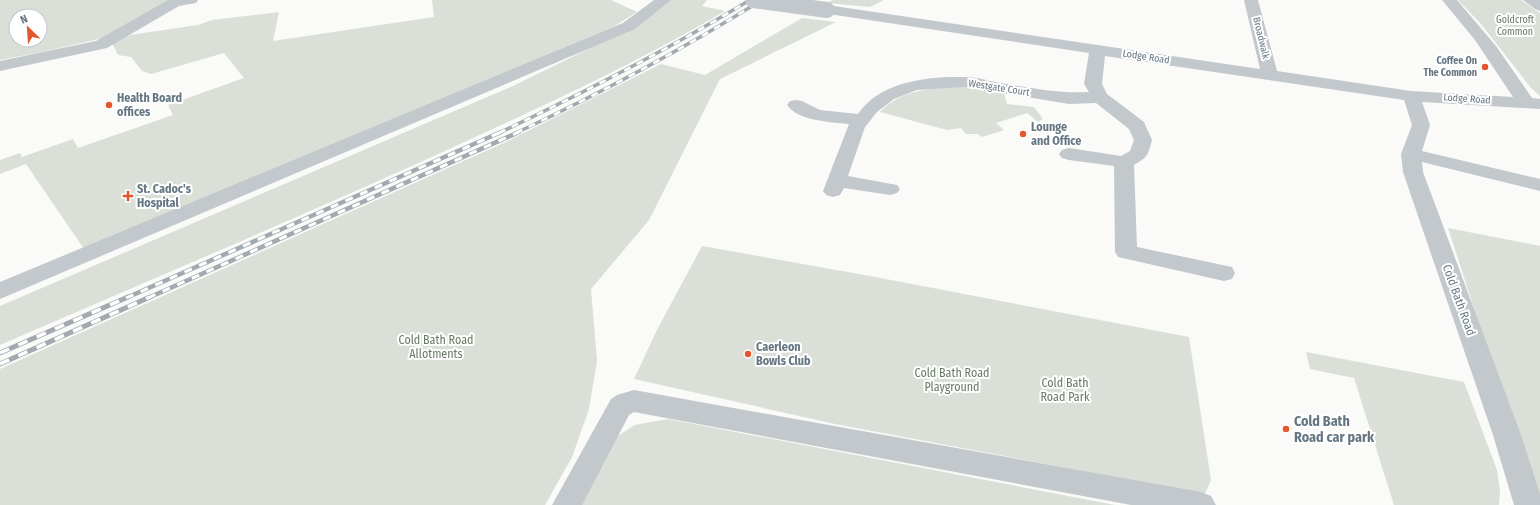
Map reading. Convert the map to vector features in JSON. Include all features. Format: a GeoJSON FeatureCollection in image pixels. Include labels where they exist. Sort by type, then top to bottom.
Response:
{"type":"FeatureCollection","features":[{"type":"Feature","properties":{"kind":"street"},"geometry":{"type":"LineString","coordinates":[[0,66],[101,45],[175,2],[191,0]]}},
{"type":"Feature","properties":{"kind":"street"},"geometry":{"type":"LineString","coordinates":[[0,291],[629,26],[664,0]]}},
{"type":"Feature","properties":{"kind":"street","name":"Lodge Road"},"geometry":{"type":"LineString","coordinates":[[753,0],[1098,49],[1411,96],[1533,103]]}},
{"type":"Feature","properties":{"kind":"street","name":"Broadwalk"},"geometry":{"type":"LineString","coordinates":[[1251,0],[1270,75]]}},
{"type":"Feature","properties":{"kind":"street"},"geometry":{"type":"LineString","coordinates":[[1449,0],[1472,26],[1507,73],[1533,103]]}},
{"type":"Feature","properties":{"kind":"street"},"geometry":{"type":"LineString","coordinates":[[1530,0],[1540,6]]}},
{"type":"Feature","properties":{"kind":"street"},"geometry":{"type":"LineString","coordinates":[[1068,154],[1124,162],[1139,154],[1143,140],[1137,126],[1100,97],[1094,84],[1098,49]]}},
{"type":"Feature","properties":{"kind":"street","name":"Westgate Court"},"geometry":{"type":"LineString","coordinates":[[890,189],[835,186],[856,125],[863,120],[870,109],[888,95],[915,85],[966,82],[1069,98],[1100,97]]}},
{"type":"Feature","properties":{"kind":"street","name":"Cold Bath Road"},"geometry":{"type":"LineString","coordinates":[[1411,96],[1421,125],[1411,154],[1413,172],[1507,435],[1529,505]]}},
{"type":"Feature","properties":{"kind":"street"},"geometry":{"type":"LineString","coordinates":[[796,105],[816,115],[863,120]]}},
{"type":"Feature","properties":{"kind":"street"},"geometry":{"type":"LineString","coordinates":[[1411,154],[1540,185]]}},
{"type":"Feature","properties":{"kind":"street"},"geometry":{"type":"LineString","coordinates":[[1124,162],[1126,252],[1224,273]]}},
{"type":"Feature","properties":{"kind":"street"},"geometry":{"type":"LineString","coordinates":[[567,505],[620,407],[626,403],[634,401],[1201,505]]}},
{"type":"Feature","properties":{"kind":"green space"},"geometry":{"type":"Polygon","coordinates":[[[0,0],[170,0],[103,38],[0,60],[0,0]]]}},
{"type":"Feature","properties":{"kind":"green space"},"geometry":{"type":"Polygon","coordinates":[[[432,0],[611,0],[637,12],[613,27],[84,249],[26,164],[0,174],[0,160],[20,153],[22,157],[73,139],[78,148],[173,115],[168,105],[244,78],[224,53],[151,74],[142,71],[131,57],[118,55],[112,43],[130,35],[198,25],[212,20],[279,12],[273,41],[434,17],[432,0]]]}},
{"type":"Feature","properties":{"kind":"green space"},"geometry":{"type":"Polygon","coordinates":[[[671,0],[707,0],[702,6],[725,11],[614,71],[500,126],[318,208],[0,345],[0,306],[513,86],[637,25],[671,0]]]}},
{"type":"Feature","properties":{"kind":"green space"},"geometry":{"type":"Polygon","coordinates":[[[833,0],[884,0],[870,7],[827,3],[833,0]]]}},
{"type":"Feature","properties":{"kind":"green space","name":"Goldcroft Common"},"geometry":{"type":"Polygon","coordinates":[[[1458,0],[1521,0],[1540,13],[1540,96],[1531,88],[1481,24],[1458,0]]]}},
{"type":"Feature","properties":{"kind":"green space","name":"Cold Bath Road Allotments"},"geometry":{"type":"Polygon","coordinates":[[[802,18],[836,22],[720,79],[649,220],[591,289],[597,361],[589,409],[572,457],[545,505],[0,505],[0,369],[506,142],[661,64],[705,75],[802,18]]]}},
{"type":"Feature","properties":{"kind":"green space"},"geometry":{"type":"Polygon","coordinates":[[[965,87],[1004,93],[1007,104],[1034,107],[1043,119],[1038,122],[1027,113],[996,123],[1004,130],[982,137],[978,134],[966,134],[961,128],[947,130],[880,112],[899,98],[909,94],[931,89],[965,87]]]}},
{"type":"Feature","properties":{"kind":"green space"},"geometry":{"type":"Polygon","coordinates":[[[1448,228],[1540,246],[1540,505],[1538,505],[1448,228]]]}},
{"type":"Feature","properties":{"kind":"green space","name":"Cold Bath Road Park"},"geometry":{"type":"Polygon","coordinates":[[[702,246],[870,276],[1189,337],[1211,480],[1205,494],[835,424],[634,379],[657,330],[702,246]]]}},
{"type":"Feature","properties":{"kind":"green space"},"geometry":{"type":"Polygon","coordinates":[[[1306,352],[1464,382],[1497,470],[1500,491],[1499,505],[1394,505],[1354,378],[1310,369],[1306,352]]]}},
{"type":"Feature","properties":{"kind":"green space"},"geometry":{"type":"Polygon","coordinates":[[[668,419],[1115,505],[579,505],[613,439],[635,425],[668,419]]]}},
{"type":"Feature","properties":{"kind":"railway"},"geometry":{"type":"LineString","coordinates":[[499,133],[626,70],[689,36],[750,0]]}},
{"type":"Feature","properties":{"kind":"railway"},"geometry":{"type":"LineString","coordinates":[[516,133],[641,70],[762,0]]}},
{"type":"Feature","properties":{"kind":"railway"},"geometry":{"type":"LineString","coordinates":[[126,298],[501,132]]}},
{"type":"Feature","properties":{"kind":"railway"},"geometry":{"type":"LineString","coordinates":[[148,298],[519,132]]}},
{"type":"Feature","properties":{"kind":"railway"},"geometry":{"type":"LineString","coordinates":[[0,353],[128,297]]}},
{"type":"Feature","properties":{"kind":"railway"},"geometry":{"type":"LineString","coordinates":[[0,364],[150,297]]}},
{"type":"Feature","properties":{"kind":"place","name":"Coffee On The Common"},"geometry":{"type":"Point","coordinates":[1485,67]}},
{"type":"Feature","properties":{"kind":"place","name":"Health Board offices"},"geometry":{"type":"Point","coordinates":[109,105]}},
{"type":"Feature","properties":{"kind":"place","name":"Lounge and Office"},"geometry":{"type":"Point","coordinates":[1023,134]}},
{"type":"Feature","properties":{"kind":"place","name":"St. Cadoc's Hospital"},"geometry":{"type":"Point","coordinates":[128,196]}},
{"type":"Feature","properties":{"kind":"place","name":"Caerleon Bowls Club"},"geometry":{"type":"Point","coordinates":[748,354]}},
{"type":"Feature","properties":{"kind":"place","name":"Cold Bath Road car park"},"geometry":{"type":"Point","coordinates":[1286,429]}},
{"type":"Feature","properties":{"kind":"park label","name":"Cold Bath Road Playground"},"geometry":{"type":"Point","coordinates":[952,380]}}]}
